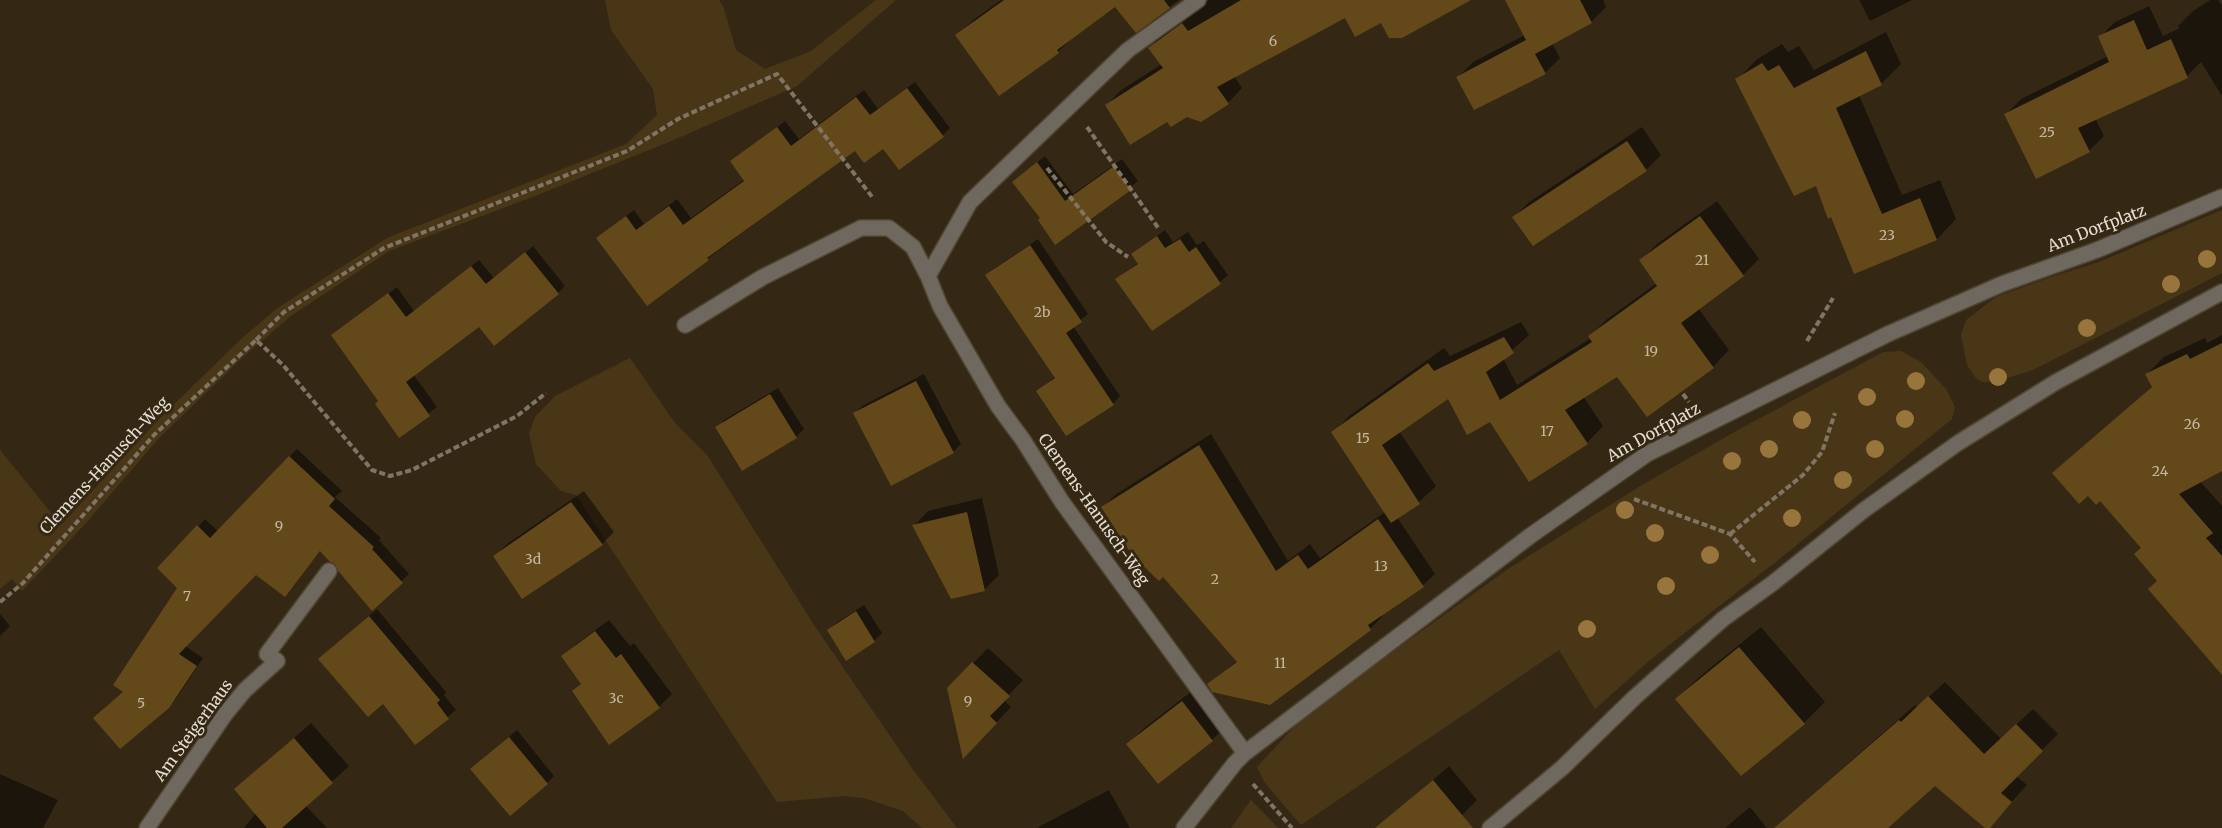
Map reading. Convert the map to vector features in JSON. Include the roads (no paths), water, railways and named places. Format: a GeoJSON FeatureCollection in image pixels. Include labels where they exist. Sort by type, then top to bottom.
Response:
{"type":"FeatureCollection","features":[{"type":"Feature","properties":{"kind":"street"},"geometry":{"type":"LineString","coordinates":[[928,276],[970,202],[1128,50],[1198,0]]}},
{"type":"Feature","properties":{"kind":"street","name":"Am Dorfplatz"},"geometry":{"type":"LineString","coordinates":[[1184,828],[1240,758],[1598,486],[1647,454],[1888,334],[2002,284],[2097,250],[2222,197]]}},
{"type":"Feature","properties":{"kind":"street","name":"Clemens-Hanusch-Weg"},"geometry":{"type":"LineString","coordinates":[[685,325],[763,277],[861,228],[890,228],[913,247],[940,306],[998,406],[1240,758]]}},
{"type":"Feature","properties":{"kind":"street"},"geometry":{"type":"LineString","coordinates":[[1490,828],[1562,768],[1635,697],[1723,619],[1773,583],[1864,510],[1958,443],[2056,382],[2222,292]]}},
{"type":"Feature","properties":{"kind":"street","name":"Am Steigerhaus"},"geometry":{"type":"LineString","coordinates":[[147,828],[226,713],[246,690],[277,661],[267,654],[329,571]]}}]}
